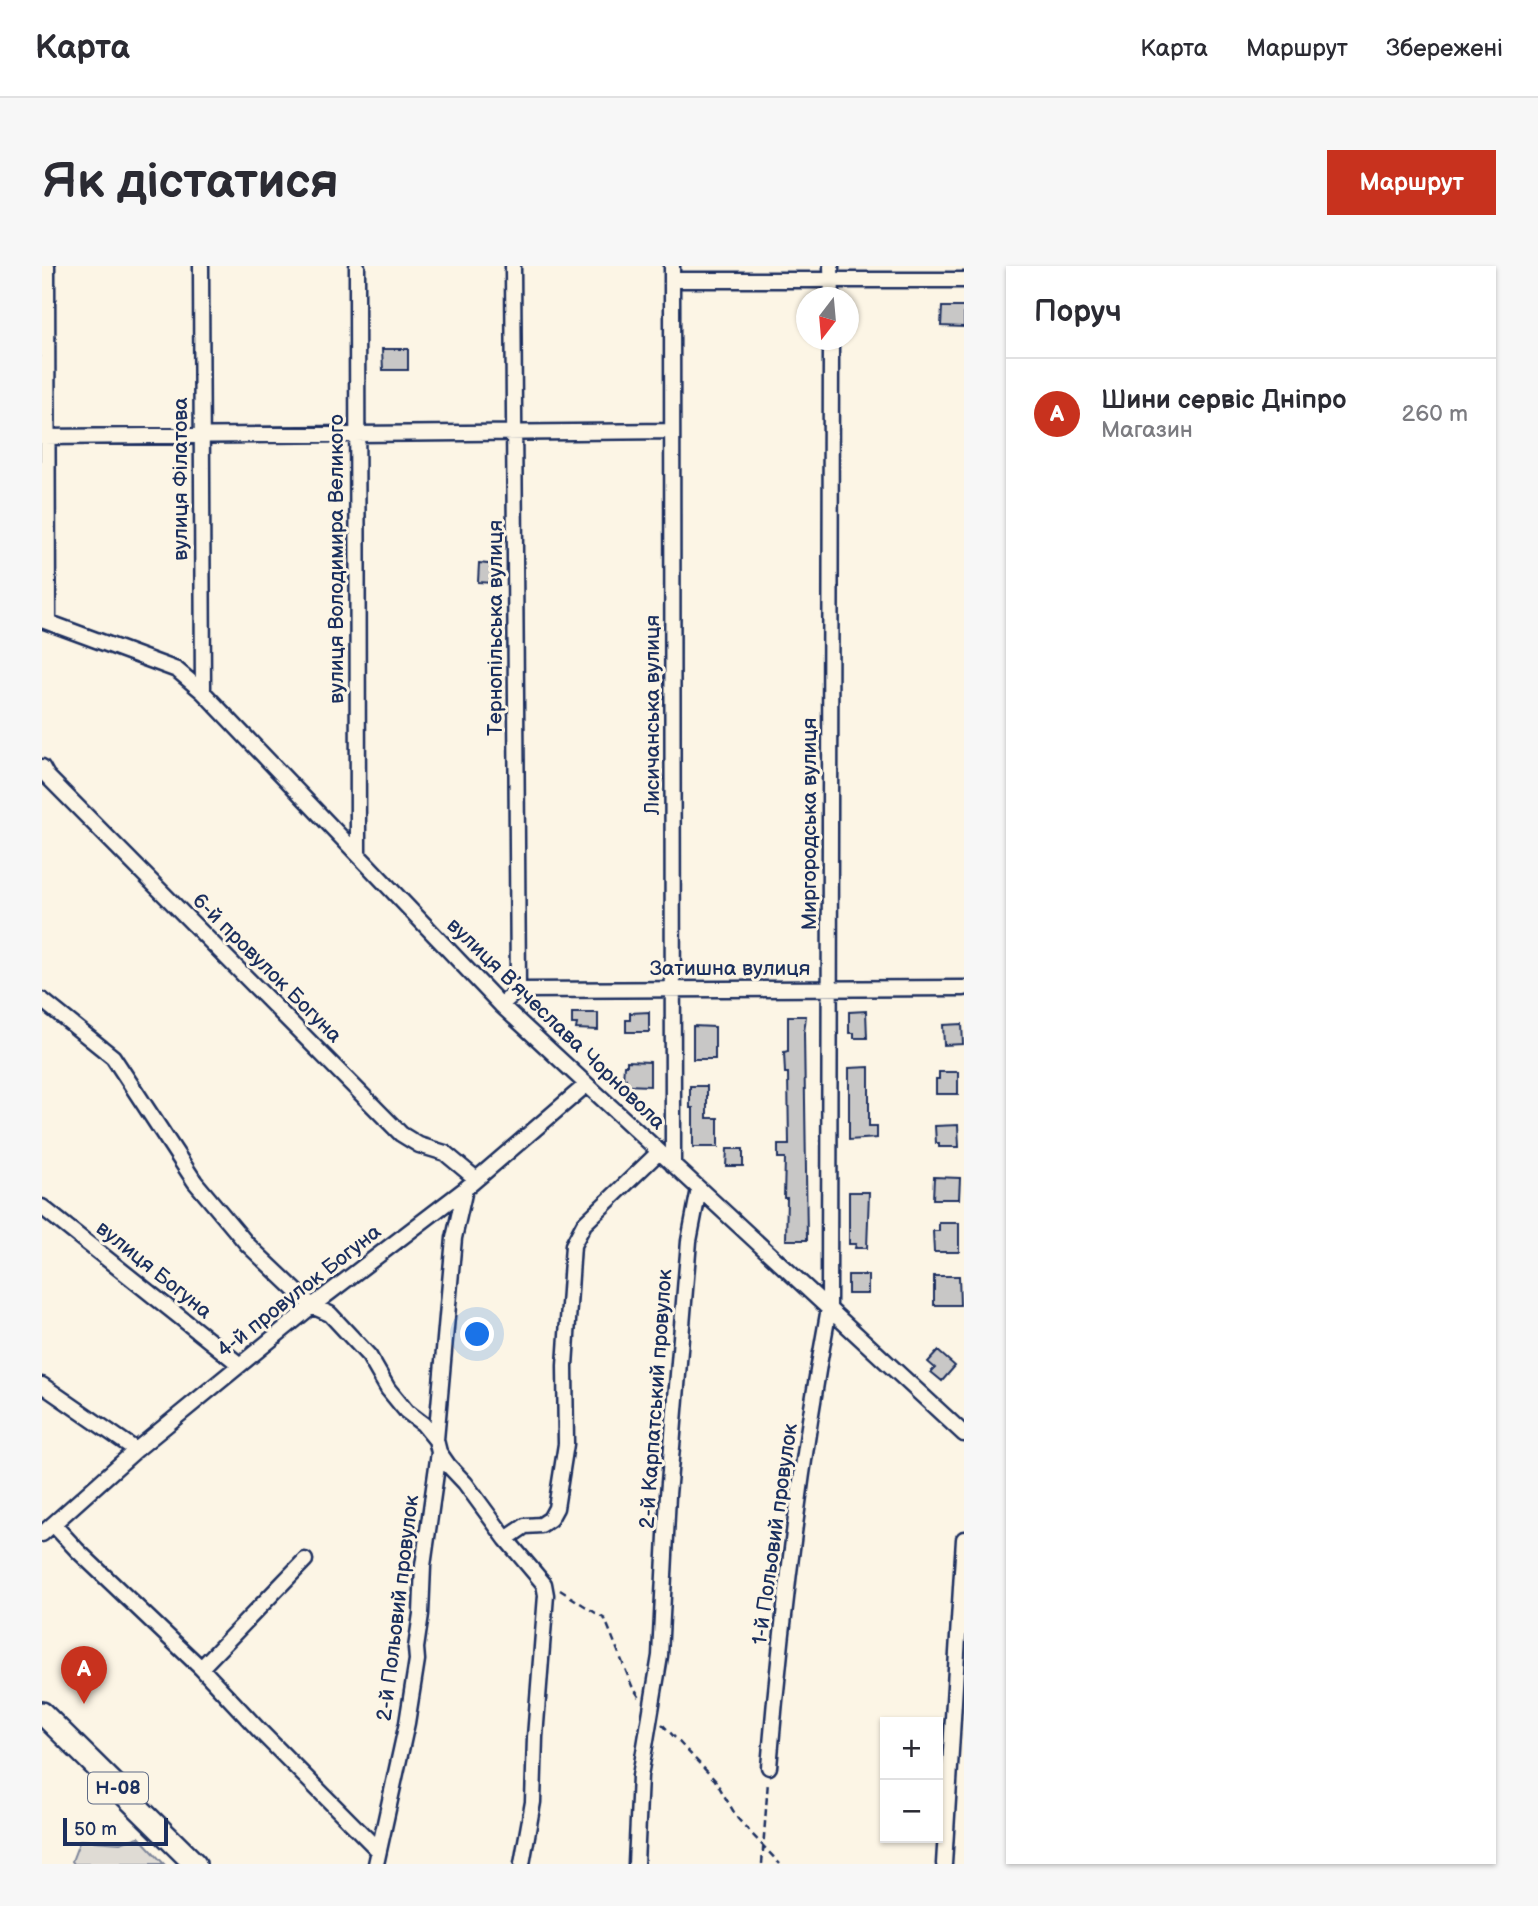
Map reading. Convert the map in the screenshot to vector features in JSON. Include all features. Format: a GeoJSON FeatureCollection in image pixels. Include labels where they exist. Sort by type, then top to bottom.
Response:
{"type":"FeatureCollection","features":[{"type":"Feature","properties":{"kind":"main road","name":"Н-08"},"geometry":{"type":"LineString","coordinates":[[42,1713],[195,1864]]}},
{"type":"Feature","properties":{"kind":"street"},"geometry":{"type":"LineString","coordinates":[[45,620],[47,266]]}},
{"type":"Feature","properties":{"kind":"street","name":"вулиця Філатова"},"geometry":{"type":"LineString","coordinates":[[201,266],[203,692]]}},
{"type":"Feature","properties":{"kind":"street","name":"вулиця Володимира Великого"},"geometry":{"type":"LineString","coordinates":[[357,266],[358,852]]}},
{"type":"Feature","properties":{"kind":"street","name":"Тернопільська вулиця"},"geometry":{"type":"LineString","coordinates":[[513,266],[518,990]]}},
{"type":"Feature","properties":{"kind":"street"},"geometry":{"type":"LineString","coordinates":[[672,273],[832,273],[964,280]]}},
{"type":"Feature","properties":{"kind":"street","name":"Лисичанська вулиця"},"geometry":{"type":"LineString","coordinates":[[672,273],[673,1165]]}},
{"type":"Feature","properties":{"kind":"street","name":"Миргородська вулиця"},"geometry":{"type":"LineString","coordinates":[[829,1308],[831,350]]}},
{"type":"Feature","properties":{"kind":"street"},"geometry":{"type":"LineString","coordinates":[[45,437],[672,431]]}},
{"type":"Feature","properties":{"kind":"street","name":"вулиця Вʼячеслава Чорновола"},"geometry":{"type":"LineString","coordinates":[[45,620],[177,670],[203,692],[501,1005],[964,1434]]}},
{"type":"Feature","properties":{"kind":"street","name":"6-й провулок Богуна"},"geometry":{"type":"LineString","coordinates":[[42,767],[47,776],[401,1134],[445,1153],[470,1184]]}},
{"type":"Feature","properties":{"kind":"street","name":"Затишна вулиця"},"geometry":{"type":"LineString","coordinates":[[518,990],[964,988]]}},
{"type":"Feature","properties":{"kind":"street"},"geometry":{"type":"LineString","coordinates":[[501,1005],[518,990]]}},
{"type":"Feature","properties":{"kind":"street"},"geometry":{"type":"LineString","coordinates":[[42,1000],[113,1058],[204,1192],[247,1244],[312,1306],[330,1314],[369,1356],[388,1389],[406,1411],[423,1424],[506,1539],[544,1584],[547,1595],[534,1744],[533,1802],[522,1864]]}},
{"type":"Feature","properties":{"kind":"street","name":"4-й провулок Богуна"},"geometry":{"type":"LineString","coordinates":[[47,1529],[136,1450],[312,1306],[470,1184],[586,1085]]}},
{"type":"Feature","properties":{"kind":"street"},"geometry":{"type":"LineString","coordinates":[[506,1539],[525,1526],[541,1525],[550,1519],[556,1508],[566,1444],[565,1366],[571,1267],[577,1234],[584,1224],[658,1153]]}},
{"type":"Feature","properties":{"kind":"street","name":"2-й Польовий провулок"},"geometry":{"type":"LineString","coordinates":[[377,1857],[407,1723],[417,1660],[423,1566],[437,1446],[454,1238],[470,1184]]}},
{"type":"Feature","properties":{"kind":"street","name":"2-й Карпатський провулок"},"geometry":{"type":"LineString","coordinates":[[636,1864],[640,1776],[660,1656],[668,1494],[689,1241],[699,1189]]}},
{"type":"Feature","properties":{"kind":"street","name":"вулиця Богуна"},"geometry":{"type":"LineString","coordinates":[[42,1208],[240,1365]]}},
{"type":"Feature","properties":{"kind":"street","name":"1-й Польовий провулок"},"geometry":{"type":"LineString","coordinates":[[769,1767],[780,1648],[829,1308]]}},
{"type":"Feature","properties":{"kind":"street"},"geometry":{"type":"LineString","coordinates":[[42,1385],[136,1450]]}},
{"type":"Feature","properties":{"kind":"street"},"geometry":{"type":"LineString","coordinates":[[47,1529],[77,1550],[201,1668],[377,1857]]}},
{"type":"Feature","properties":{"kind":"street"},"geometry":{"type":"LineString","coordinates":[[944,1864],[964,1539]]}},
{"type":"Feature","properties":{"kind":"street"},"geometry":{"type":"LineString","coordinates":[[201,1668],[305,1560]]}},
{"type":"Feature","properties":{"kind":"path"},"geometry":{"type":"LineString","coordinates":[[544,1584],[571,1595],[605,1619],[632,1686],[650,1713],[715,1780],[730,1809],[780,1864]]}},
{"type":"Feature","properties":{"kind":"path"},"geometry":{"type":"LineString","coordinates":[[762,1864],[769,1767]]}},
{"type":"Feature","properties":{"kind":"shaded area"},"geometry":{"type":"Polygon","coordinates":[[[139,1837],[164,1864],[74,1864],[72,1861],[80,1840],[120,1843],[139,1837]]]}},
{"type":"Feature","properties":{"kind":"building"},"geometry":{"type":"Polygon","coordinates":[[[942,307],[964,307],[964,327],[941,326],[942,307]]]}},
{"type":"Feature","properties":{"kind":"building"},"geometry":{"type":"Polygon","coordinates":[[[382,349],[408,349],[408,370],[383,370],[382,349]]]}},
{"type":"Feature","properties":{"kind":"building"},"geometry":{"type":"Polygon","coordinates":[[[479,563],[496,565],[494,583],[478,582],[479,563]]]}},
{"type":"Feature","properties":{"kind":"building"},"geometry":{"type":"Polygon","coordinates":[[[866,1011],[867,1038],[854,1038],[854,1033],[849,1033],[849,1012],[866,1011]]]}},
{"type":"Feature","properties":{"kind":"building"},"geometry":{"type":"Polygon","coordinates":[[[649,1012],[649,1032],[626,1032],[626,1020],[630,1020],[630,1013],[649,1012]]]}},
{"type":"Feature","properties":{"kind":"building"},"geometry":{"type":"Polygon","coordinates":[[[572,1013],[598,1013],[598,1030],[576,1029],[577,1024],[572,1024],[572,1013]]]}},
{"type":"Feature","properties":{"kind":"building"},"geometry":{"type":"Polygon","coordinates":[[[788,1016],[806,1016],[807,1240],[786,1240],[785,1158],[778,1158],[778,1145],[789,1145],[788,1073],[785,1073],[784,1052],[788,1051],[788,1016]]]}},
{"type":"Feature","properties":{"kind":"building"},"geometry":{"type":"Polygon","coordinates":[[[962,1024],[963,1044],[944,1045],[943,1025],[962,1024]]]}},
{"type":"Feature","properties":{"kind":"building"},"geometry":{"type":"Polygon","coordinates":[[[693,1026],[715,1027],[715,1059],[693,1059],[693,1026]]]}},
{"type":"Feature","properties":{"kind":"building"},"geometry":{"type":"Polygon","coordinates":[[[627,1061],[650,1062],[650,1086],[626,1085],[626,1079],[623,1080],[624,1065],[627,1065],[627,1061]]]}},
{"type":"Feature","properties":{"kind":"building"},"geometry":{"type":"Polygon","coordinates":[[[869,1067],[869,1126],[877,1126],[877,1138],[849,1140],[849,1068],[869,1067]]]}},
{"type":"Feature","properties":{"kind":"building"},"geometry":{"type":"Polygon","coordinates":[[[939,1072],[958,1072],[958,1094],[936,1094],[939,1072]]]}},
{"type":"Feature","properties":{"kind":"building"},"geometry":{"type":"Polygon","coordinates":[[[690,1086],[707,1086],[707,1118],[718,1118],[718,1147],[693,1147],[690,1086]]]}},
{"type":"Feature","properties":{"kind":"building"},"geometry":{"type":"Polygon","coordinates":[[[958,1125],[959,1147],[939,1147],[939,1143],[936,1143],[935,1126],[958,1125]]]}},
{"type":"Feature","properties":{"kind":"building"},"geometry":{"type":"Polygon","coordinates":[[[727,1149],[743,1149],[743,1166],[726,1166],[727,1149]]]}},
{"type":"Feature","properties":{"kind":"building"},"geometry":{"type":"Polygon","coordinates":[[[934,1177],[960,1178],[959,1199],[933,1199],[934,1177]]]}},
{"type":"Feature","properties":{"kind":"building"},"geometry":{"type":"Polygon","coordinates":[[[849,1192],[869,1192],[867,1248],[855,1248],[856,1244],[849,1244],[849,1192]]]}},
{"type":"Feature","properties":{"kind":"building"},"geometry":{"type":"Polygon","coordinates":[[[939,1223],[959,1223],[959,1252],[934,1252],[933,1231],[939,1231],[939,1223]]]}},
{"type":"Feature","properties":{"kind":"building"},"geometry":{"type":"Polygon","coordinates":[[[848,1275],[868,1275],[868,1294],[848,1294],[848,1275]]]}},
{"type":"Feature","properties":{"kind":"building"},"geometry":{"type":"Polygon","coordinates":[[[934,1276],[959,1276],[960,1305],[934,1305],[934,1276]]]}},
{"type":"Feature","properties":{"kind":"building"},"geometry":{"type":"Polygon","coordinates":[[[938,1351],[955,1366],[942,1381],[931,1372],[935,1368],[928,1362],[938,1351]]]}},
{"type":"Feature","properties":{"kind":"place","name":"Шини сервіс Дніпро"},"geometry":{"type":"Point","coordinates":[84,1704]}}]}
